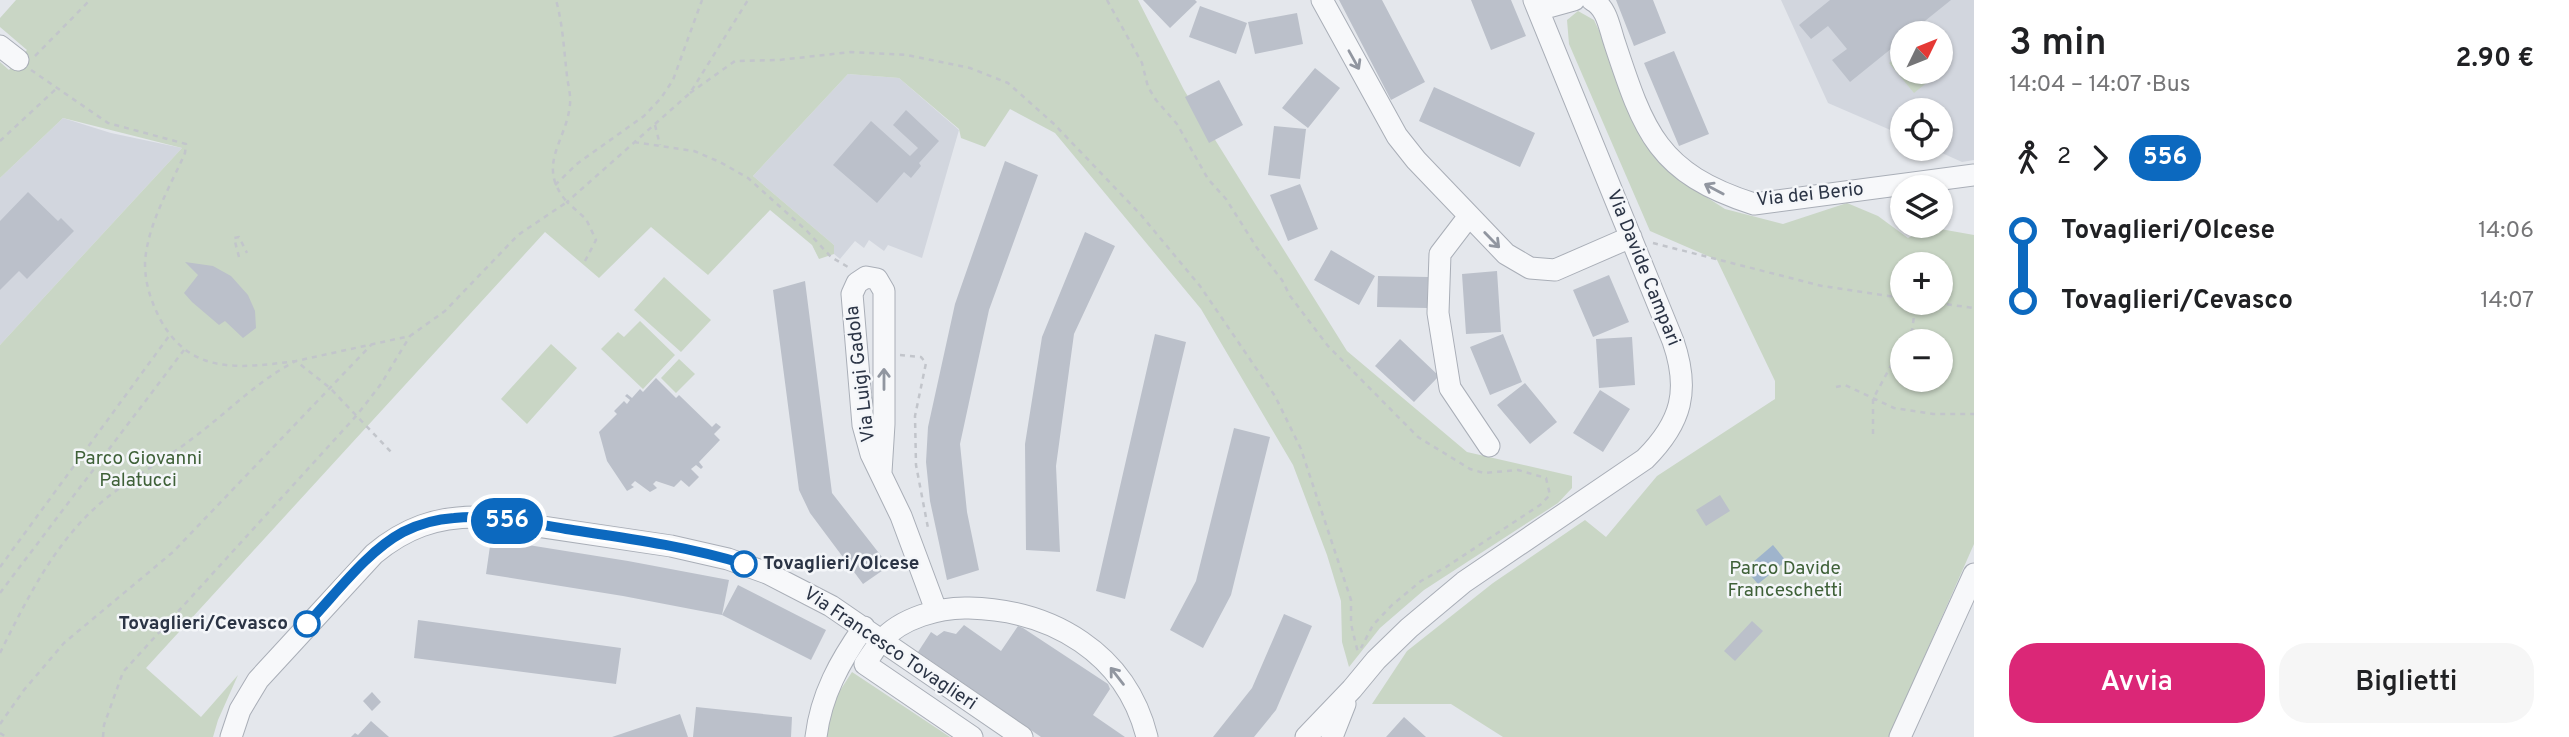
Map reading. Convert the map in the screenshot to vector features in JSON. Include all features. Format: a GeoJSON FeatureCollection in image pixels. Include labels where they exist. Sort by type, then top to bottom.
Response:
{"type":"FeatureCollection","features":[{"type":"Feature","properties":{"kind":"street"},"geometry":{"type":"LineString","coordinates":[[1322,0],[1397,136],[1416,160],[1506,254],[1530,268],[1555,270],[1631,237]]}},
{"type":"Feature","properties":{"kind":"street"},"geometry":{"type":"LineString","coordinates":[[1536,5],[1574,0]]}},
{"type":"Feature","properties":{"kind":"street","name":"Via dei Berio"},"geometry":{"type":"LineString","coordinates":[[1592,0],[1605,13],[1638,108],[1654,141],[1686,172],[1722,194],[1754,204],[1974,175]]}},
{"type":"Feature","properties":{"kind":"street","name":"Via Davide Campari"},"geometry":{"type":"LineString","coordinates":[[1352,689],[1376,660],[1409,628],[1464,582],[1633,470],[1666,437],[1680,405],[1682,381],[1679,358],[1536,5]]}},
{"type":"Feature","properties":{"kind":"street"},"geometry":{"type":"LineString","coordinates":[[0,46],[21,63]]}},
{"type":"Feature","properties":{"kind":"street"},"geometry":{"type":"LineString","coordinates":[[1469,216],[1440,254],[1438,313],[1450,388],[1489,446]]}},
{"type":"Feature","properties":{"kind":"street","name":"Via Luigi Gadola"},"geometry":{"type":"LineString","coordinates":[[881,472],[884,425],[884,291],[877,279],[866,277],[861,279],[852,294],[863,425],[871,454],[916,554],[936,610]]}},
{"type":"Feature","properties":{"kind":"street","name":"Via Francesco Tovaglieri"},"geometry":{"type":"LineString","coordinates":[[231,737],[240,710],[258,680],[352,575],[385,544],[402,532],[445,519],[476,517],[643,541],[747,566],[801,589],[864,627],[1021,737]]}},
{"type":"Feature","properties":{"kind":"street"},"geometry":{"type":"LineString","coordinates":[[1900,737],[1974,574]]}},
{"type":"Feature","properties":{"kind":"street"},"geometry":{"type":"LineString","coordinates":[[972,737],[865,664],[882,640],[906,624],[936,610],[1003,610],[1031,616],[1074,636],[1097,654],[1123,684],[1136,705],[1147,737]]}},
{"type":"Feature","properties":{"kind":"street"},"geometry":{"type":"LineString","coordinates":[[816,737],[822,707],[831,682],[864,627]]}},
{"type":"Feature","properties":{"kind":"street"},"geometry":{"type":"LineString","coordinates":[[1306,737],[1352,689]]}},
{"type":"Feature","properties":{"kind":"street"},"geometry":{"type":"LineString","coordinates":[[1332,737],[1352,689]]}},
{"type":"Feature","properties":{"kind":"path"},"geometry":{"type":"LineString","coordinates":[[90,0],[21,63],[108,123],[186,144],[185,153],[156,217],[145,261],[146,285],[169,336],[184,350],[209,362],[233,367],[296,361],[410,336]]}},
{"type":"Feature","properties":{"kind":"path"},"geometry":{"type":"LineString","coordinates":[[556,0],[561,16],[570,103],[564,128],[552,157],[555,185],[566,202],[586,219],[596,240],[585,261]]}},
{"type":"Feature","properties":{"kind":"path"},"geometry":{"type":"LineString","coordinates":[[555,185],[578,163],[644,116],[661,98],[673,80],[702,0]]}},
{"type":"Feature","properties":{"kind":"path"},"geometry":{"type":"LineString","coordinates":[[690,93],[748,0]]}},
{"type":"Feature","properties":{"kind":"path"},"geometry":{"type":"LineString","coordinates":[[103,737],[104,725],[123,671],[357,415],[381,384],[410,336],[445,311],[518,235],[566,202],[690,93],[735,61],[779,60],[851,52],[908,55],[970,68],[1007,83],[1054,124],[1141,215],[1200,286],[1275,396],[1301,449],[1351,600],[1351,624],[1358,653],[1373,625],[1421,581],[1540,505],[1550,495],[1546,478],[1518,470],[1484,473],[1470,469],[1418,437],[1328,346],[1290,296],[1282,280],[1257,248],[1226,200],[1208,179],[1177,124],[1156,100],[1142,63],[1107,0]]}},
{"type":"Feature","properties":{"kind":"path"},"geometry":{"type":"LineString","coordinates":[[0,141],[57,88]]}},
{"type":"Feature","properties":{"kind":"path"},"geometry":{"type":"LineString","coordinates":[[655,125],[660,147]]}},
{"type":"Feature","properties":{"kind":"path"},"geometry":{"type":"LineString","coordinates":[[634,141],[708,155],[748,178],[807,231],[831,257],[861,279]]}},
{"type":"Feature","properties":{"kind":"path"},"geometry":{"type":"LineString","coordinates":[[239,257],[234,238],[239,237],[247,253]]}},
{"type":"Feature","properties":{"kind":"path"},"geometry":{"type":"LineString","coordinates":[[1631,237],[1822,286],[1890,296]]}},
{"type":"Feature","properties":{"kind":"path"},"geometry":{"type":"LineString","coordinates":[[1953,306],[1974,309]]}},
{"type":"Feature","properties":{"kind":"path"},"geometry":{"type":"LineString","coordinates":[[0,567],[169,336]]}},
{"type":"Feature","properties":{"kind":"path"},"geometry":{"type":"LineString","coordinates":[[0,724],[24,690],[64,643],[173,552],[372,344]]}},
{"type":"Feature","properties":{"kind":"path"},"geometry":{"type":"LineString","coordinates":[[0,593],[184,350]]}},
{"type":"Feature","properties":{"kind":"path"},"geometry":{"type":"LineString","coordinates":[[884,353],[921,357],[926,363],[915,416],[915,440],[916,465],[928,528]]}},
{"type":"Feature","properties":{"kind":"path"},"geometry":{"type":"LineString","coordinates":[[296,361],[330,388],[392,453]]}},
{"type":"Feature","properties":{"kind":"path"},"geometry":{"type":"LineString","coordinates":[[0,653],[44,571],[62,543],[83,520],[108,497],[192,439],[278,370],[296,361]]}},
{"type":"Feature","properties":{"kind":"path"},"geometry":{"type":"LineString","coordinates":[[1873,434],[1873,399],[1890,367]]}},
{"type":"Feature","properties":{"kind":"path"},"geometry":{"type":"LineString","coordinates":[[1836,387],[1845,385],[1894,408],[1933,414],[1974,414]]}},
{"type":"Feature","properties":{"kind":"path"},"geometry":{"type":"LineString","coordinates":[[0,733],[6,737]]}},
{"type":"Feature","properties":{"kind":"shaded area"},"geometry":{"type":"Polygon","coordinates":[[[1781,0],[1974,0],[1974,160],[1962,162],[1953,158],[1953,98],[1890,98],[1890,130],[1828,103],[1781,0]]]}},
{"type":"Feature","properties":{"kind":"shaded area"},"geometry":{"type":"Polygon","coordinates":[[[848,74],[899,78],[959,130],[922,258],[888,245],[884,251],[869,240],[864,248],[855,241],[840,259],[834,254],[834,245],[753,176],[848,74]]]}},
{"type":"Feature","properties":{"kind":"shaded area"},"geometry":{"type":"Polygon","coordinates":[[[63,118],[111,133],[182,148],[0,345],[0,178],[63,118]]]}},
{"type":"Feature","properties":{"kind":"green space","name":"Parco Giovanni Palatucci"},"geometry":{"type":"Polygon","coordinates":[[[16,0],[1138,0],[1184,90],[1347,351],[1467,452],[1572,476],[1572,488],[1558,503],[1424,590],[1380,628],[1349,667],[1342,642],[1341,601],[1327,555],[1293,465],[1201,309],[1055,133],[1010,109],[985,147],[961,138],[959,129],[899,78],[848,74],[753,176],[834,245],[834,254],[819,259],[812,245],[770,210],[708,275],[651,227],[599,278],[545,232],[146,668],[201,717],[238,675],[213,737],[0,737],[0,345],[182,148],[63,118],[0,178],[0,62],[9,70],[27,50],[0,27],[0,18],[16,0]]]}},
{"type":"Feature","properties":{"kind":"green space","name":"Parco Davide Franceschetti"},"geometry":{"type":"Polygon","coordinates":[[[1578,11],[1594,20],[1611,56],[1683,182],[1725,209],[1783,224],[1847,203],[1878,216],[1890,225],[1890,238],[1953,238],[1953,231],[1974,235],[1974,544],[1889,737],[1503,737],[1451,704],[1372,704],[1407,651],[1493,583],[1585,520],[1606,537],[1657,476],[1775,399],[1775,381],[1717,260],[1650,231],[1569,44],[1567,20],[1578,11]]]}},
{"type":"Feature","properties":{"kind":"green space"},"geometry":{"type":"Polygon","coordinates":[[[1906,84],[1925,84],[1914,93],[1906,84]]]}},
{"type":"Feature","properties":{"kind":"green space"},"geometry":{"type":"Polygon","coordinates":[[[664,277],[711,320],[681,352],[634,310],[664,277]]]}},
{"type":"Feature","properties":{"kind":"green space"},"geometry":{"type":"Polygon","coordinates":[[[640,321],[675,355],[643,389],[601,349],[618,332],[624,337],[640,321]]]}},
{"type":"Feature","properties":{"kind":"green space"},"geometry":{"type":"Polygon","coordinates":[[[551,344],[577,368],[527,424],[501,399],[551,344]]]}},
{"type":"Feature","properties":{"kind":"green space"},"geometry":{"type":"Polygon","coordinates":[[[679,359],[695,374],[676,393],[661,378],[679,359]]]}},
{"type":"Feature","properties":{"kind":"green space"},"geometry":{"type":"Polygon","coordinates":[[[852,672],[950,737],[826,737],[832,703],[852,672]]]}},
{"type":"Feature","properties":{"kind":"water"},"geometry":{"type":"Polygon","coordinates":[[[1773,545],[1786,561],[1758,584],[1745,569],[1773,545]]]}},
{"type":"Feature","properties":{"kind":"building"},"geometry":{"type":"Polygon","coordinates":[[[1143,0],[1195,0],[1197,2],[1170,28],[1143,0]]]}},
{"type":"Feature","properties":{"kind":"building"},"geometry":{"type":"Polygon","coordinates":[[[1339,0],[1382,0],[1425,82],[1391,100],[1339,0]]]}},
{"type":"Feature","properties":{"kind":"building"},"geometry":{"type":"Polygon","coordinates":[[[1471,0],[1511,0],[1526,36],[1491,50],[1471,0]]]}},
{"type":"Feature","properties":{"kind":"building"},"geometry":{"type":"Polygon","coordinates":[[[1616,0],[1653,0],[1666,33],[1634,46],[1616,0]]]}},
{"type":"Feature","properties":{"kind":"building"},"geometry":{"type":"Polygon","coordinates":[[[1830,0],[1951,0],[1925,21],[1890,21],[1890,50],[1850,82],[1832,60],[1847,49],[1828,26],[1811,39],[1799,25],[1830,0]]]}},
{"type":"Feature","properties":{"kind":"building"},"geometry":{"type":"Polygon","coordinates":[[[1200,6],[1247,23],[1236,54],[1189,37],[1200,6]]]}},
{"type":"Feature","properties":{"kind":"building"},"geometry":{"type":"Polygon","coordinates":[[[1297,13],[1303,44],[1255,54],[1248,22],[1297,13]]]}},
{"type":"Feature","properties":{"kind":"building"},"geometry":{"type":"Polygon","coordinates":[[[1674,51],[1709,134],[1679,146],[1644,63],[1674,51]]]}},
{"type":"Feature","properties":{"kind":"building"},"geometry":{"type":"Polygon","coordinates":[[[1315,68],[1340,88],[1308,128],[1282,108],[1315,68]]]}},
{"type":"Feature","properties":{"kind":"building"},"geometry":{"type":"Polygon","coordinates":[[[1219,80],[1243,125],[1209,143],[1185,97],[1219,80]]]}},
{"type":"Feature","properties":{"kind":"building"},"geometry":{"type":"Polygon","coordinates":[[[1434,87],[1535,133],[1520,167],[1419,121],[1434,87]]]}},
{"type":"Feature","properties":{"kind":"building"},"geometry":{"type":"Polygon","coordinates":[[[906,110],[939,141],[919,163],[921,166],[911,178],[904,172],[877,203],[833,165],[871,121],[910,156],[918,148],[893,125],[906,110]]]}},
{"type":"Feature","properties":{"kind":"building"},"geometry":{"type":"Polygon","coordinates":[[[1274,126],[1306,129],[1300,179],[1268,175],[1274,126]]]}},
{"type":"Feature","properties":{"kind":"building"},"geometry":{"type":"Polygon","coordinates":[[[1005,161],[1038,175],[989,310],[960,444],[967,512],[979,570],[947,580],[930,501],[926,462],[928,427],[955,304],[1005,161]]]}},
{"type":"Feature","properties":{"kind":"building"},"geometry":{"type":"Polygon","coordinates":[[[1300,184],[1318,229],[1288,241],[1270,195],[1300,184]]]}},
{"type":"Feature","properties":{"kind":"building"},"geometry":{"type":"Polygon","coordinates":[[[28,192],[58,221],[61,218],[74,231],[27,279],[19,271],[0,290],[0,221],[28,192]]]}},
{"type":"Feature","properties":{"kind":"building"},"geometry":{"type":"Polygon","coordinates":[[[1085,232],[1115,246],[1074,334],[1056,466],[1060,552],[1026,550],[1025,444],[1042,337],[1085,232]]]}},
{"type":"Feature","properties":{"kind":"building"},"geometry":{"type":"Polygon","coordinates":[[[1331,250],[1375,276],[1359,305],[1314,280],[1331,250]]]}},
{"type":"Feature","properties":{"kind":"building"},"geometry":{"type":"Polygon","coordinates":[[[185,262],[213,266],[231,276],[248,295],[255,311],[256,328],[243,338],[225,321],[219,325],[192,302],[184,293],[198,275],[185,262]]]}},
{"type":"Feature","properties":{"kind":"building"},"geometry":{"type":"Polygon","coordinates":[[[1497,271],[1501,332],[1466,334],[1462,274],[1497,271]]]}},
{"type":"Feature","properties":{"kind":"building"},"geometry":{"type":"Polygon","coordinates":[[[1609,275],[1629,322],[1593,337],[1573,290],[1609,275]]]}},
{"type":"Feature","properties":{"kind":"building"},"geometry":{"type":"Polygon","coordinates":[[[1378,276],[1428,277],[1427,308],[1377,307],[1378,276]]]}},
{"type":"Feature","properties":{"kind":"building"},"geometry":{"type":"Polygon","coordinates":[[[805,281],[832,493],[889,566],[863,584],[810,513],[799,490],[773,290],[805,281]]]}},
{"type":"Feature","properties":{"kind":"building"},"geometry":{"type":"Polygon","coordinates":[[[1155,334],[1186,342],[1125,599],[1096,591],[1155,334]]]}},
{"type":"Feature","properties":{"kind":"building"},"geometry":{"type":"Polygon","coordinates":[[[1503,334],[1522,382],[1490,395],[1470,347],[1503,334]]]}},
{"type":"Feature","properties":{"kind":"building"},"geometry":{"type":"Polygon","coordinates":[[[1632,337],[1635,385],[1599,388],[1596,339],[1632,337]]]}},
{"type":"Feature","properties":{"kind":"building"},"geometry":{"type":"Polygon","coordinates":[[[1400,339],[1439,376],[1414,402],[1375,366],[1400,339]]]}},
{"type":"Feature","properties":{"kind":"building"},"geometry":{"type":"Polygon","coordinates":[[[656,378],[676,398],[679,395],[712,427],[716,423],[721,427],[714,434],[720,440],[699,462],[703,467],[701,469],[696,465],[691,469],[699,477],[689,487],[681,480],[674,487],[656,481],[653,484],[657,488],[650,492],[635,481],[631,485],[634,487],[627,491],[607,461],[599,432],[617,414],[614,411],[624,401],[627,404],[630,400],[625,396],[627,394],[632,398],[640,389],[643,392],[656,378]]]}},
{"type":"Feature","properties":{"kind":"building"},"geometry":{"type":"Polygon","coordinates":[[[1525,383],[1557,422],[1530,444],[1497,405],[1525,383]]]}},
{"type":"Feature","properties":{"kind":"building"},"geometry":{"type":"Polygon","coordinates":[[[1600,390],[1630,409],[1603,452],[1573,433],[1600,390]]]}},
{"type":"Feature","properties":{"kind":"building"},"geometry":{"type":"Polygon","coordinates":[[[1234,428],[1270,437],[1231,595],[1203,648],[1170,630],[1196,581],[1234,428]]]}},
{"type":"Feature","properties":{"kind":"building"},"geometry":{"type":"Polygon","coordinates":[[[1720,495],[1730,511],[1706,526],[1696,510],[1720,495]]]}},
{"type":"Feature","properties":{"kind":"building"},"geometry":{"type":"Polygon","coordinates":[[[491,539],[729,580],[722,615],[486,574],[491,539]]]}},
{"type":"Feature","properties":{"kind":"building"},"geometry":{"type":"Polygon","coordinates":[[[738,585],[826,630],[811,660],[722,615],[738,585]]]}},
{"type":"Feature","properties":{"kind":"building"},"geometry":{"type":"Polygon","coordinates":[[[1284,614],[1312,626],[1276,710],[1254,737],[1213,737],[1252,688],[1284,614]]]}},
{"type":"Feature","properties":{"kind":"building"},"geometry":{"type":"Polygon","coordinates":[[[418,620],[621,648],[616,684],[414,658],[418,620]]]}},
{"type":"Feature","properties":{"kind":"building"},"geometry":{"type":"Polygon","coordinates":[[[1752,621],[1763,631],[1735,661],[1724,651],[1752,621]]]}},
{"type":"Feature","properties":{"kind":"building"},"geometry":{"type":"Polygon","coordinates":[[[964,625],[1001,651],[1018,626],[1023,628],[1108,684],[1110,689],[1093,715],[1125,737],[1041,737],[918,652],[931,632],[937,636],[944,631],[956,634],[964,625]]]}},
{"type":"Feature","properties":{"kind":"building"},"geometry":{"type":"Polygon","coordinates":[[[372,692],[381,702],[372,711],[363,701],[372,692]]]}},
{"type":"Feature","properties":{"kind":"building"},"geometry":{"type":"Polygon","coordinates":[[[696,707],[792,717],[791,737],[693,737],[696,707]]]}},
{"type":"Feature","properties":{"kind":"building"},"geometry":{"type":"Polygon","coordinates":[[[680,714],[688,737],[612,737],[680,714]]]}},
{"type":"Feature","properties":{"kind":"building"},"geometry":{"type":"Polygon","coordinates":[[[1404,717],[1426,737],[1386,737],[1404,717]]]}},
{"type":"Feature","properties":{"kind":"building"},"geometry":{"type":"Polygon","coordinates":[[[371,721],[389,737],[351,737],[355,733],[358,735],[371,721]]]}},
{"type":"Feature","properties":{"kind":"bus line","name":"556"},"geometry":{"type":"LineString","coordinates":[[307,624],[352,575],[392,539],[402,532],[432,521],[489,518],[643,541],[744,564]]}},
{"type":"Feature","properties":{"kind":"place","name":"Tovaglieri/Olcese"},"geometry":{"type":"Point","coordinates":[744,564]}},
{"type":"Feature","properties":{"kind":"place","name":"Tovaglieri/Cevasco"},"geometry":{"type":"Point","coordinates":[307,624]}}]}
